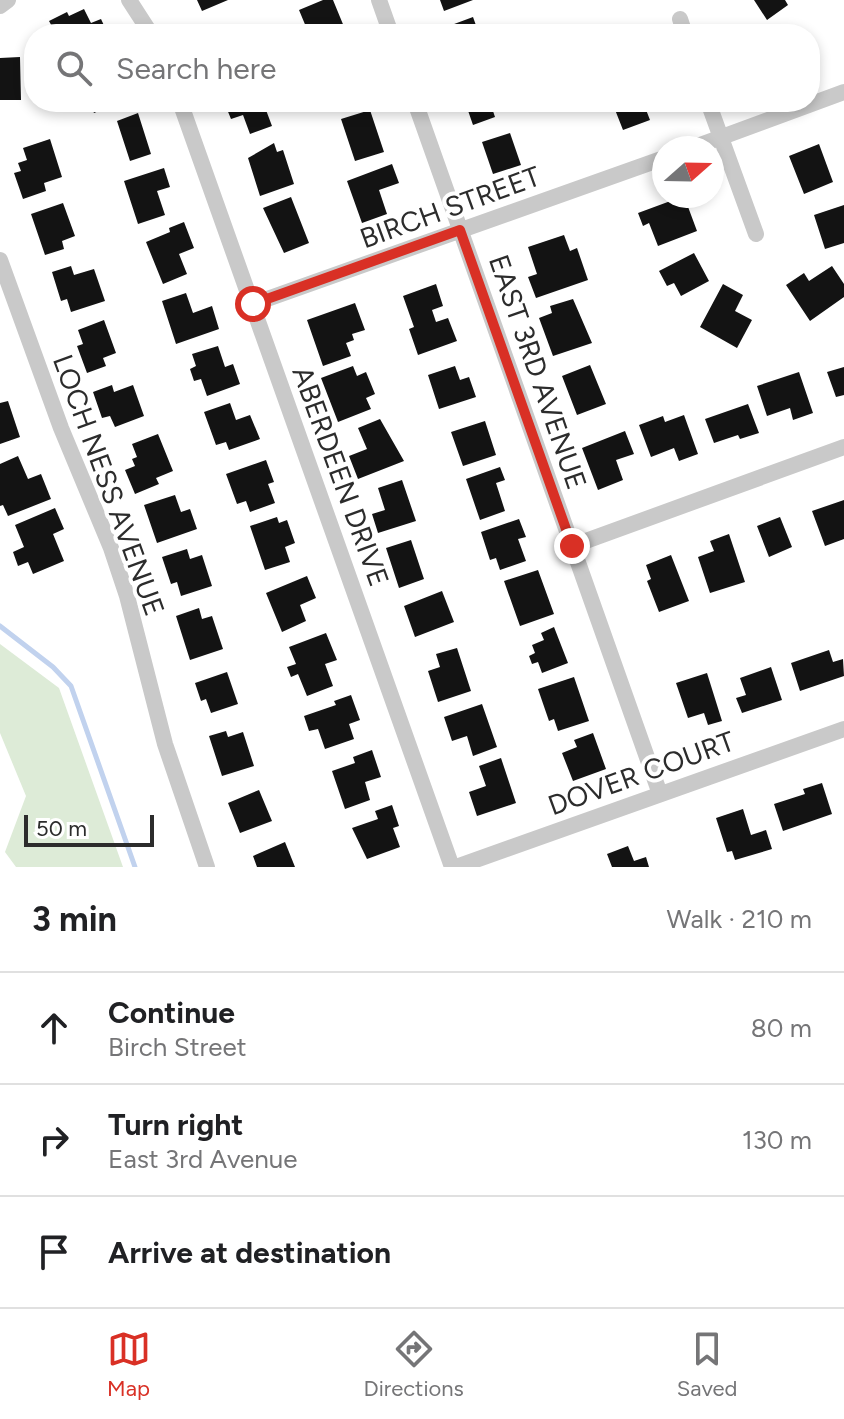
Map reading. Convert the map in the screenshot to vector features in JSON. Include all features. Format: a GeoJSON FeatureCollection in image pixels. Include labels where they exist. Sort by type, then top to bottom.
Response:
{"type":"FeatureCollection","features":[{"type":"Feature","properties":{"kind":"street"},"geometry":{"type":"LineString","coordinates":[[0,6],[8,0]]}},
{"type":"Feature","properties":{"kind":"street"},"geometry":{"type":"LineString","coordinates":[[129,0],[145,24]]}},
{"type":"Feature","properties":{"kind":"street"},"geometry":{"type":"LineString","coordinates":[[379,0],[387,24]]}},
{"type":"Feature","properties":{"kind":"street"},"geometry":{"type":"LineString","coordinates":[[820,101],[844,92]]}},
{"type":"Feature","properties":{"kind":"street","name":"ABERDEEN DRIVE"},"geometry":{"type":"LineString","coordinates":[[184,112],[454,867]]}},
{"type":"Feature","properties":{"kind":"street","name":"EAST 3RD AVENUE"},"geometry":{"type":"LineString","coordinates":[[419,112],[660,794]]}},
{"type":"Feature","properties":{"kind":"street"},"geometry":{"type":"LineString","coordinates":[[711,112],[719,136]]}},
{"type":"Feature","properties":{"kind":"street"},"geometry":{"type":"LineString","coordinates":[[724,137],[790,112]]}},
{"type":"Feature","properties":{"kind":"street"},"geometry":{"type":"LineString","coordinates":[[724,149],[756,234]]}},
{"type":"Feature","properties":{"kind":"street","name":"BIRCH STREET"},"geometry":{"type":"LineString","coordinates":[[253,304],[652,162]]}},
{"type":"Feature","properties":{"kind":"street","name":"LOCH NESS AVENUE"},"geometry":{"type":"LineString","coordinates":[[0,260],[45,388],[119,572],[165,744],[207,867]]}},
{"type":"Feature","properties":{"kind":"street"},"geometry":{"type":"LineString","coordinates":[[572,546],[844,447]]}},
{"type":"Feature","properties":{"kind":"street","name":"DOVER COURT"},"geometry":{"type":"LineString","coordinates":[[454,867],[844,729]]}},
{"type":"Feature","properties":{"kind":"green space"},"geometry":{"type":"Polygon","coordinates":[[[0,644],[59,688],[123,867],[16,867],[5,852],[26,796],[0,733],[0,644]]]}},
{"type":"Feature","properties":{"kind":"building"},"geometry":{"type":"Polygon","coordinates":[[[197,0],[228,0],[202,11],[197,0]]]}},
{"type":"Feature","properties":{"kind":"building"},"geometry":{"type":"Polygon","coordinates":[[[323,0],[333,0],[343,24],[305,24],[299,10],[323,0]]]}},
{"type":"Feature","properties":{"kind":"building"},"geometry":{"type":"Polygon","coordinates":[[[440,0],[473,0],[444,11],[440,0]]]}},
{"type":"Feature","properties":{"kind":"building"},"geometry":{"type":"Polygon","coordinates":[[[754,0],[785,0],[788,5],[767,20],[754,0]]]}},
{"type":"Feature","properties":{"kind":"building"},"geometry":{"type":"Polygon","coordinates":[[[84,9],[91,23],[101,19],[103,24],[51,24],[49,21],[67,12],[69,16],[84,9]]]}},
{"type":"Feature","properties":{"kind":"building"},"geometry":{"type":"Polygon","coordinates":[[[473,17],[476,24],[454,24],[473,17]]]}},
{"type":"Feature","properties":{"kind":"building"},"geometry":{"type":"Polygon","coordinates":[[[20,57],[21,100],[0,100],[0,58],[20,57]]]}},
{"type":"Feature","properties":{"kind":"building"},"geometry":{"type":"Polygon","coordinates":[[[228,112],[267,112],[272,126],[250,134],[243,115],[231,119],[228,112]]]}},
{"type":"Feature","properties":{"kind":"building"},"geometry":{"type":"Polygon","coordinates":[[[371,112],[384,152],[355,161],[341,119],[371,112]]]}},
{"type":"Feature","properties":{"kind":"building"},"geometry":{"type":"Polygon","coordinates":[[[468,112],[493,112],[495,117],[473,125],[468,112]]]}},
{"type":"Feature","properties":{"kind":"building"},"geometry":{"type":"Polygon","coordinates":[[[616,112],[647,112],[650,120],[623,130],[616,112]]]}},
{"type":"Feature","properties":{"kind":"building"},"geometry":{"type":"Polygon","coordinates":[[[138,113],[151,154],[130,161],[117,121],[138,113]]]}},
{"type":"Feature","properties":{"kind":"building"},"geometry":{"type":"Polygon","coordinates":[[[510,133],[521,165],[493,174],[482,142],[510,133]]]}},
{"type":"Feature","properties":{"kind":"building"},"geometry":{"type":"Polygon","coordinates":[[[50,139],[62,177],[44,183],[46,191],[23,199],[14,173],[21,171],[18,163],[27,160],[23,148],[50,139]]]}},
{"type":"Feature","properties":{"kind":"building"},"geometry":{"type":"Polygon","coordinates":[[[274,143],[277,152],[283,150],[294,184],[260,196],[248,158],[274,143]]]}},
{"type":"Feature","properties":{"kind":"building"},"geometry":{"type":"Polygon","coordinates":[[[819,144],[833,182],[804,194],[789,156],[819,144]]]}},
{"type":"Feature","properties":{"kind":"building"},"geometry":{"type":"Polygon","coordinates":[[[392,164],[399,183],[379,190],[387,214],[362,223],[347,181],[392,164]]]}},
{"type":"Feature","properties":{"kind":"building"},"geometry":{"type":"Polygon","coordinates":[[[164,168],[170,187],[157,191],[165,215],[138,224],[124,181],[164,168]]]}},
{"type":"Feature","properties":{"kind":"building"},"geometry":{"type":"Polygon","coordinates":[[[291,197],[309,243],[284,253],[263,208],[291,197]]]}},
{"type":"Feature","properties":{"kind":"building"},"geometry":{"type":"Polygon","coordinates":[[[63,203],[75,236],[62,241],[64,249],[45,255],[31,214],[63,203]]]}},
{"type":"Feature","properties":{"kind":"building"},"geometry":{"type":"Polygon","coordinates":[[[844,205],[844,243],[825,249],[814,215],[844,205]]]}},
{"type":"Feature","properties":{"kind":"building"},"geometry":{"type":"Polygon","coordinates":[[[652,208],[688,208],[697,231],[658,246],[649,223],[643,226],[638,213],[652,208]]]}},
{"type":"Feature","properties":{"kind":"building"},"geometry":{"type":"Polygon","coordinates":[[[184,222],[194,248],[179,254],[187,274],[163,284],[146,242],[184,222]]]}},
{"type":"Feature","properties":{"kind":"building"},"geometry":{"type":"Polygon","coordinates":[[[564,235],[570,251],[577,248],[588,280],[536,298],[528,277],[537,274],[528,247],[564,235]]]}},
{"type":"Feature","properties":{"kind":"building"},"geometry":{"type":"Polygon","coordinates":[[[694,253],[709,281],[681,296],[674,283],[667,286],[659,271],[694,253]]]}},
{"type":"Feature","properties":{"kind":"building"},"geometry":{"type":"Polygon","coordinates":[[[71,266],[74,275],[94,269],[105,301],[71,312],[67,299],[61,301],[52,272],[71,266]]]}},
{"type":"Feature","properties":{"kind":"building"},"geometry":{"type":"Polygon","coordinates":[[[832,266],[844,284],[844,297],[810,321],[786,285],[804,273],[809,281],[832,266]]]}},
{"type":"Feature","properties":{"kind":"building"},"geometry":{"type":"Polygon","coordinates":[[[436,284],[443,306],[432,310],[436,322],[448,318],[457,341],[418,355],[409,329],[414,327],[403,296],[436,284]]]}},
{"type":"Feature","properties":{"kind":"building"},"geometry":{"type":"Polygon","coordinates":[[[723,284],[743,295],[735,311],[752,320],[737,348],[700,327],[723,284]]]}},
{"type":"Feature","properties":{"kind":"building"},"geometry":{"type":"Polygon","coordinates":[[[186,293],[193,313],[212,306],[219,329],[176,344],[162,301],[186,293]]]}},
{"type":"Feature","properties":{"kind":"building"},"geometry":{"type":"Polygon","coordinates":[[[573,299],[592,343],[553,356],[539,318],[552,313],[550,306],[573,299]]]}},
{"type":"Feature","properties":{"kind":"building"},"geometry":{"type":"Polygon","coordinates":[[[355,303],[365,330],[352,334],[354,340],[346,343],[351,356],[323,366],[307,320],[355,303]]]}},
{"type":"Feature","properties":{"kind":"building"},"geometry":{"type":"Polygon","coordinates":[[[104,320],[116,353],[103,358],[106,366],[87,373],[77,346],[83,344],[78,330],[104,320]]]}},
{"type":"Feature","properties":{"kind":"building"},"geometry":{"type":"Polygon","coordinates":[[[218,346],[225,367],[233,364],[240,384],[207,396],[201,379],[194,381],[190,369],[196,366],[192,354],[218,346]]]}},
{"type":"Feature","properties":{"kind":"building"},"geometry":{"type":"Polygon","coordinates":[[[590,365],[606,404],[577,415],[562,376],[590,365]]]}},
{"type":"Feature","properties":{"kind":"building"},"geometry":{"type":"Polygon","coordinates":[[[353,366],[357,376],[366,372],[375,394],[366,398],[371,409],[338,422],[321,378],[353,366]]]}},
{"type":"Feature","properties":{"kind":"building"},"geometry":{"type":"Polygon","coordinates":[[[455,366],[460,380],[469,377],[476,397],[439,409],[428,375],[455,366]]]}},
{"type":"Feature","properties":{"kind":"building"},"geometry":{"type":"Polygon","coordinates":[[[844,367],[844,395],[836,397],[827,372],[844,367]]]}},
{"type":"Feature","properties":{"kind":"building"},"geometry":{"type":"Polygon","coordinates":[[[799,372],[813,413],[793,420],[790,408],[767,416],[757,386],[799,372]]]}},
{"type":"Feature","properties":{"kind":"building"},"geometry":{"type":"Polygon","coordinates":[[[112,385],[114,392],[133,385],[144,416],[115,427],[110,416],[102,418],[93,392],[112,385]]]}},
{"type":"Feature","properties":{"kind":"building"},"geometry":{"type":"Polygon","coordinates":[[[8,401],[20,437],[0,444],[0,403],[8,401]]]}},
{"type":"Feature","properties":{"kind":"building"},"geometry":{"type":"Polygon","coordinates":[[[230,403],[236,420],[250,415],[260,439],[229,450],[226,442],[216,445],[204,412],[230,403]]]}},
{"type":"Feature","properties":{"kind":"building"},"geometry":{"type":"Polygon","coordinates":[[[748,404],[759,433],[740,439],[738,435],[714,443],[705,419],[748,404]]]}},
{"type":"Feature","properties":{"kind":"building"},"geometry":{"type":"Polygon","coordinates":[[[684,415],[698,454],[679,461],[674,448],[651,457],[639,425],[663,416],[665,422],[684,415]]]}},
{"type":"Feature","properties":{"kind":"building"},"geometry":{"type":"Polygon","coordinates":[[[380,419],[404,461],[358,479],[349,456],[367,449],[358,428],[380,419]]]}},
{"type":"Feature","properties":{"kind":"building"},"geometry":{"type":"Polygon","coordinates":[[[485,421],[496,455],[463,466],[451,432],[485,421]]]}},
{"type":"Feature","properties":{"kind":"building"},"geometry":{"type":"Polygon","coordinates":[[[625,431],[634,454],[616,460],[623,480],[598,490],[582,448],[625,431]]]}},
{"type":"Feature","properties":{"kind":"building"},"geometry":{"type":"Polygon","coordinates":[[[158,434],[173,471],[156,478],[159,484],[135,494],[125,470],[135,466],[132,459],[137,457],[132,444],[158,434]]]}},
{"type":"Feature","properties":{"kind":"building"},"geometry":{"type":"Polygon","coordinates":[[[18,456],[28,479],[41,474],[51,499],[8,516],[3,505],[0,506],[0,464],[18,456]]]}},
{"type":"Feature","properties":{"kind":"building"},"geometry":{"type":"Polygon","coordinates":[[[266,460],[274,482],[268,484],[275,503],[250,512],[246,501],[237,504],[226,474],[266,460]]]}},
{"type":"Feature","properties":{"kind":"building"},"geometry":{"type":"Polygon","coordinates":[[[500,467],[505,480],[496,483],[505,511],[480,520],[466,479],[500,467]]]}},
{"type":"Feature","properties":{"kind":"building"},"geometry":{"type":"Polygon","coordinates":[[[402,480],[416,521],[378,533],[372,514],[385,510],[378,488],[402,480]]]}},
{"type":"Feature","properties":{"kind":"building"},"geometry":{"type":"Polygon","coordinates":[[[175,495],[181,512],[190,509],[197,529],[157,543],[144,505],[175,495]]]}},
{"type":"Feature","properties":{"kind":"building"},"geometry":{"type":"Polygon","coordinates":[[[844,500],[844,539],[825,546],[812,511],[844,500]]]}},
{"type":"Feature","properties":{"kind":"building"},"geometry":{"type":"Polygon","coordinates":[[[55,508],[64,529],[53,534],[64,561],[33,574],[28,562],[18,566],[13,552],[24,547],[15,525],[55,508]]]}},
{"type":"Feature","properties":{"kind":"building"},"geometry":{"type":"Polygon","coordinates":[[[277,517],[279,523],[287,520],[295,543],[285,547],[290,562],[265,570],[250,526],[277,517]]]}},
{"type":"Feature","properties":{"kind":"building"},"geometry":{"type":"Polygon","coordinates":[[[780,517],[792,547],[769,557],[757,526],[780,517]]]}},
{"type":"Feature","properties":{"kind":"building"},"geometry":{"type":"Polygon","coordinates":[[[519,519],[526,537],[518,539],[526,561],[500,570],[496,558],[490,560],[481,532],[519,519]]]}},
{"type":"Feature","properties":{"kind":"building"},"geometry":{"type":"Polygon","coordinates":[[[729,534],[745,582],[710,593],[698,557],[714,551],[710,541],[729,534]]]}},
{"type":"Feature","properties":{"kind":"building"},"geometry":{"type":"Polygon","coordinates":[[[411,540],[424,579],[399,588],[386,548],[411,540]]]}},
{"type":"Feature","properties":{"kind":"building"},"geometry":{"type":"Polygon","coordinates":[[[187,549],[190,559],[202,555],[212,586],[181,596],[177,582],[171,584],[162,557],[187,549]]]}},
{"type":"Feature","properties":{"kind":"building"},"geometry":{"type":"Polygon","coordinates":[[[671,555],[689,601],[659,612],[647,581],[651,579],[646,565],[671,555]]]}},
{"type":"Feature","properties":{"kind":"building"},"geometry":{"type":"Polygon","coordinates":[[[538,570],[554,614],[520,626],[504,581],[538,570]]]}},
{"type":"Feature","properties":{"kind":"building"},"geometry":{"type":"Polygon","coordinates":[[[307,576],[316,598],[300,605],[306,621],[282,632],[266,593],[307,576]]]}},
{"type":"Feature","properties":{"kind":"building"},"geometry":{"type":"Polygon","coordinates":[[[442,591],[454,622],[415,637],[404,606],[442,591]]]}},
{"type":"Feature","properties":{"kind":"building"},"geometry":{"type":"Polygon","coordinates":[[[199,608],[202,619],[212,616],[223,649],[190,660],[176,616],[199,608]]]}},
{"type":"Feature","properties":{"kind":"building"},"geometry":{"type":"Polygon","coordinates":[[[554,627],[568,663],[542,673],[538,662],[532,664],[529,656],[535,653],[532,645],[544,640],[541,633],[554,627]]]}},
{"type":"Feature","properties":{"kind":"building"},"geometry":{"type":"Polygon","coordinates":[[[326,633],[337,660],[325,664],[333,686],[307,696],[298,674],[291,677],[287,667],[296,664],[289,647],[326,633]]]}},
{"type":"Feature","properties":{"kind":"building"},"geometry":{"type":"Polygon","coordinates":[[[457,648],[471,691],[438,702],[428,671],[440,667],[436,654],[457,648]]]}},
{"type":"Feature","properties":{"kind":"building"},"geometry":{"type":"Polygon","coordinates":[[[829,650],[833,662],[843,659],[844,676],[800,691],[791,663],[829,650]]]}},
{"type":"Feature","properties":{"kind":"building"},"geometry":{"type":"Polygon","coordinates":[[[771,667],[782,700],[742,713],[736,698],[746,695],[740,678],[771,667]]]}},
{"type":"Feature","properties":{"kind":"building"},"geometry":{"type":"Polygon","coordinates":[[[227,672],[238,704],[211,713],[206,699],[201,701],[195,683],[227,672]]]}},
{"type":"Feature","properties":{"kind":"building"},"geometry":{"type":"Polygon","coordinates":[[[707,673],[722,721],[708,725],[704,713],[688,718],[676,683],[707,673]]]}},
{"type":"Feature","properties":{"kind":"building"},"geometry":{"type":"Polygon","coordinates":[[[574,677],[589,721],[558,731],[554,719],[549,721],[538,689],[574,677]]]}},
{"type":"Feature","properties":{"kind":"building"},"geometry":{"type":"Polygon","coordinates":[[[351,695],[360,720],[349,724],[354,739],[325,749],[318,729],[309,731],[304,716],[336,705],[334,701],[351,695]]]}},
{"type":"Feature","properties":{"kind":"building"},"geometry":{"type":"Polygon","coordinates":[[[482,704],[497,747],[473,756],[467,736],[452,741],[444,717],[482,704]]]}},
{"type":"Feature","properties":{"kind":"building"},"geometry":{"type":"Polygon","coordinates":[[[226,731],[228,737],[243,732],[254,766],[222,776],[209,736],[226,731]]]}},
{"type":"Feature","properties":{"kind":"building"},"geometry":{"type":"Polygon","coordinates":[[[593,733],[606,769],[573,781],[562,753],[577,747],[574,740],[593,733]]]}},
{"type":"Feature","properties":{"kind":"building"},"geometry":{"type":"Polygon","coordinates":[[[372,750],[381,777],[365,782],[370,800],[345,809],[332,771],[355,763],[353,757],[372,750]]]}},
{"type":"Feature","properties":{"kind":"building"},"geometry":{"type":"Polygon","coordinates":[[[501,758],[516,803],[477,816],[469,792],[486,786],[479,766],[501,758]]]}},
{"type":"Feature","properties":{"kind":"building"},"geometry":{"type":"Polygon","coordinates":[[[822,783],[832,814],[783,831],[774,804],[805,794],[803,789],[822,783]]]}},
{"type":"Feature","properties":{"kind":"building"},"geometry":{"type":"Polygon","coordinates":[[[259,790],[272,821],[240,833],[228,803],[259,790]]]}},
{"type":"Feature","properties":{"kind":"building"},"geometry":{"type":"Polygon","coordinates":[[[392,805],[399,826],[393,828],[400,847],[367,859],[352,828],[378,819],[375,811],[392,805]]]}},
{"type":"Feature","properties":{"kind":"building"},"geometry":{"type":"Polygon","coordinates":[[[743,809],[751,835],[766,830],[772,849],[735,860],[732,851],[727,852],[716,818],[743,809]]]}},
{"type":"Feature","properties":{"kind":"building"},"geometry":{"type":"Polygon","coordinates":[[[285,842],[295,867],[257,867],[253,856],[285,842]]]}},
{"type":"Feature","properties":{"kind":"building"},"geometry":{"type":"Polygon","coordinates":[[[628,846],[634,861],[646,857],[649,867],[612,867],[607,854],[628,846]]]}},
{"type":"Feature","properties":{"kind":"waterway"},"geometry":{"type":"LineString","coordinates":[[0,626],[53,667],[71,686],[135,867]]}},
{"type":"Feature","properties":{"kind":"route"},"geometry":{"type":"LineString","coordinates":[[253,304],[460,230],[572,546]]}}]}
